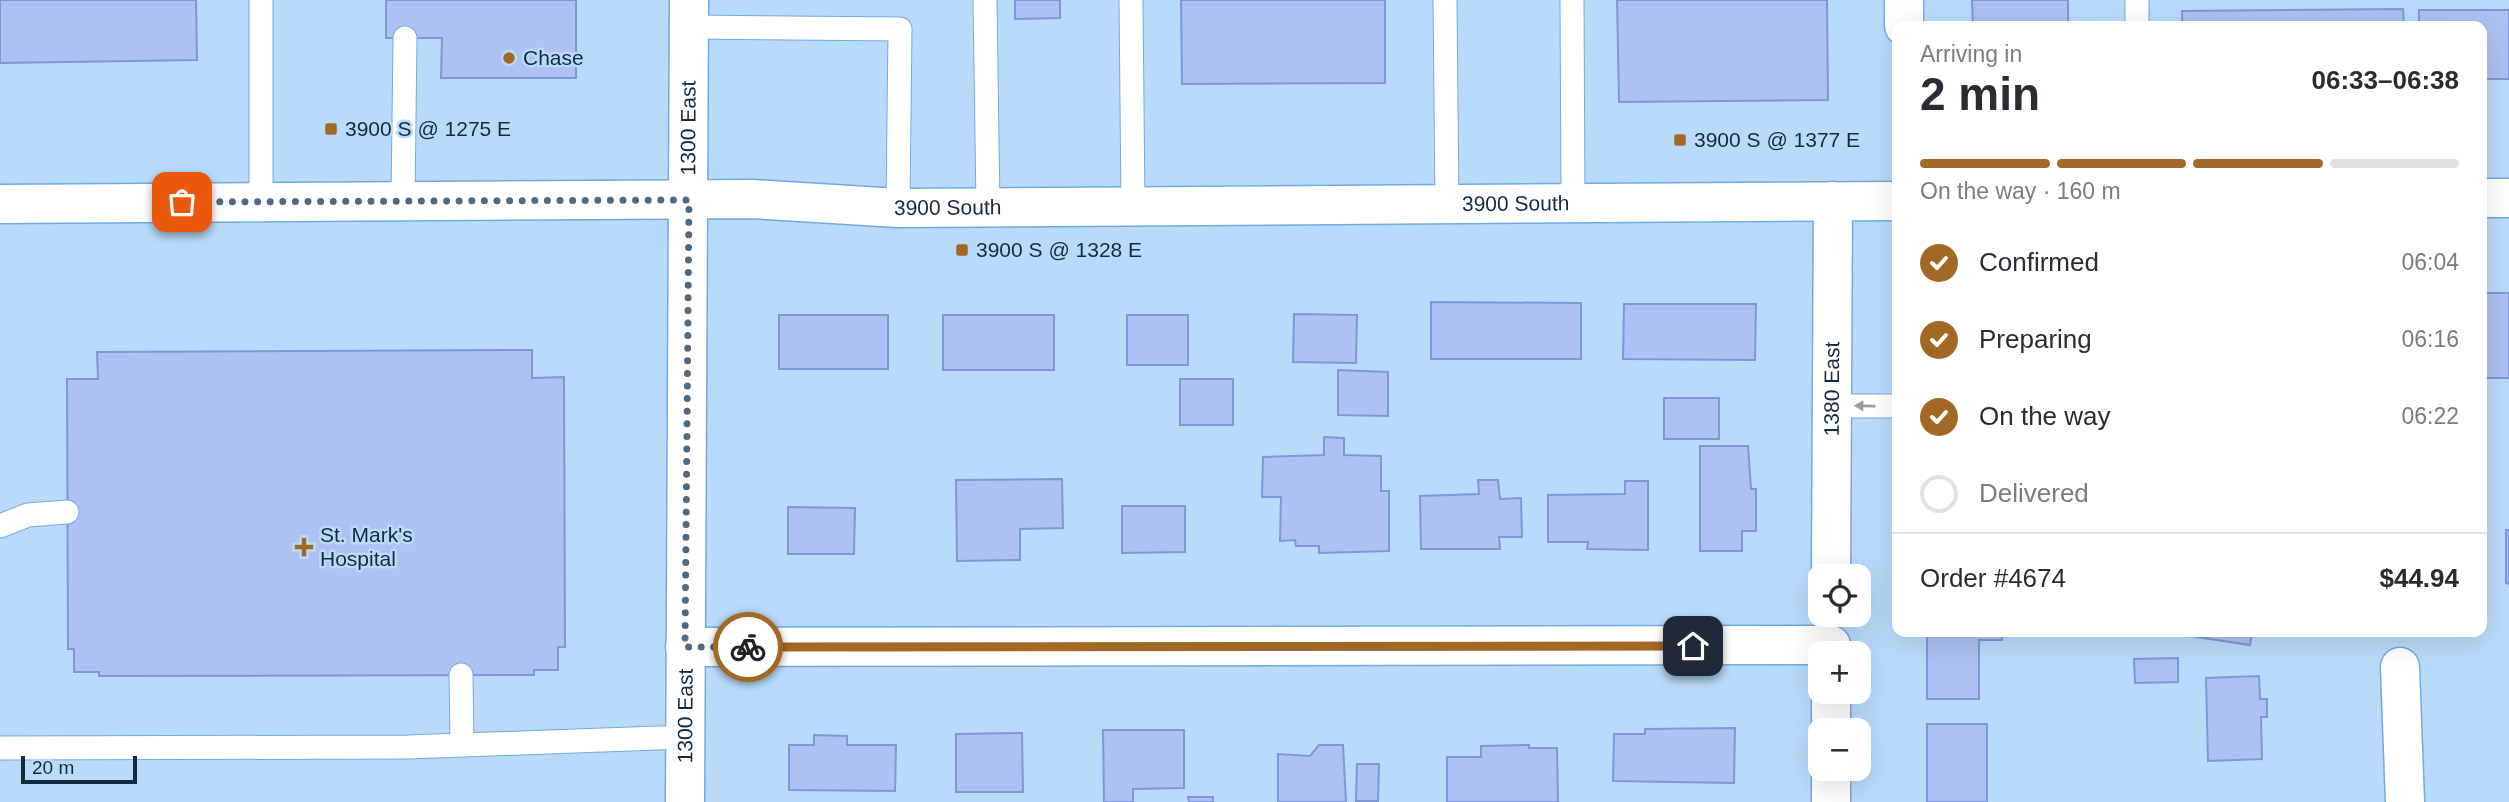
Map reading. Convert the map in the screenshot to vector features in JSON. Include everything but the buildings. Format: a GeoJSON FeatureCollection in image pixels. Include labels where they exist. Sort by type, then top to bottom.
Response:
{"type":"FeatureCollection","features":[{"type":"Feature","properties":{"kind":"main road"},"geometry":{"type":"LineString","coordinates":[[1904,0],[1904,21]]}},
{"type":"Feature","properties":{"kind":"main road","name":"1300 East"},"geometry":{"type":"LineString","coordinates":[[685,802],[689,14]]}},
{"type":"Feature","properties":{"kind":"main road"},"geometry":{"type":"LineString","coordinates":[[2487,198],[2509,198]]}},
{"type":"Feature","properties":{"kind":"main road","name":"3900 South"},"geometry":{"type":"LineString","coordinates":[[0,204],[752,199],[898,208],[1892,201]]}},
{"type":"Feature","properties":{"kind":"main road","name":"1380 East"},"geometry":{"type":"LineString","coordinates":[[1831,564],[1833,201]]}},
{"type":"Feature","properties":{"kind":"main road"},"geometry":{"type":"LineString","coordinates":[[685,647],[1831,637]]}},
{"type":"Feature","properties":{"kind":"main road"},"geometry":{"type":"LineString","coordinates":[[2400,667],[2405,802]]}},
{"type":"Feature","properties":{"kind":"main road"},"geometry":{"type":"LineString","coordinates":[[1831,781],[1831,802]]}},
{"type":"Feature","properties":{"kind":"lane"},"geometry":{"type":"LineString","coordinates":[[261,0],[261,202]]}},
{"type":"Feature","properties":{"kind":"lane"},"geometry":{"type":"LineString","coordinates":[[985,0],[988,207]]}},
{"type":"Feature","properties":{"kind":"lane"},"geometry":{"type":"LineString","coordinates":[[1131,0],[1133,206]]}},
{"type":"Feature","properties":{"kind":"lane"},"geometry":{"type":"LineString","coordinates":[[1445,0],[1447,204]]}},
{"type":"Feature","properties":{"kind":"lane"},"geometry":{"type":"LineString","coordinates":[[1572,0],[1573,203]]}},
{"type":"Feature","properties":{"kind":"lane"},"geometry":{"type":"LineString","coordinates":[[2137,0],[2137,21]]}},
{"type":"Feature","properties":{"kind":"lane"},"geometry":{"type":"LineString","coordinates":[[689,14],[900,29],[898,208]]}},
{"type":"Feature","properties":{"kind":"lane"},"geometry":{"type":"LineString","coordinates":[[403,201],[405,38]]}},
{"type":"Feature","properties":{"kind":"lane"},"geometry":{"type":"LineString","coordinates":[[1832,406],[1892,406]]}},
{"type":"Feature","properties":{"kind":"lane"},"geometry":{"type":"LineString","coordinates":[[0,526],[28,515],[67,512]]}},
{"type":"Feature","properties":{"kind":"lane"},"geometry":{"type":"LineString","coordinates":[[461,675],[462,745]]}},
{"type":"Feature","properties":{"kind":"lane"},"geometry":{"type":"LineString","coordinates":[[0,748],[462,745],[685,737]]}},
{"type":"Feature","properties":{"kind":"way so far"},"geometry":{"type":"LineString","coordinates":[[182,202],[689,200],[685,647],[748,647]]}},
{"type":"Feature","properties":{"kind":"place","name":"Chase"},"geometry":{"type":"Point","coordinates":[509,58]}},
{"type":"Feature","properties":{"kind":"place","name":"3900 S @ 1275 E"},"geometry":{"type":"Point","coordinates":[331,129]}},
{"type":"Feature","properties":{"kind":"place","name":"3900 S @ 1377 E"},"geometry":{"type":"Point","coordinates":[1680,140]}},
{"type":"Feature","properties":{"kind":"place","name":"3900 S @ 1328 E"},"geometry":{"type":"Point","coordinates":[962,250]}},
{"type":"Feature","properties":{"kind":"place","name":"St. Mark's Hospital"},"geometry":{"type":"Point","coordinates":[304,547]}},
{"type":"Feature","properties":{"kind":"route"},"geometry":{"type":"LineString","coordinates":[[748,647],[1693,646]]}}]}
